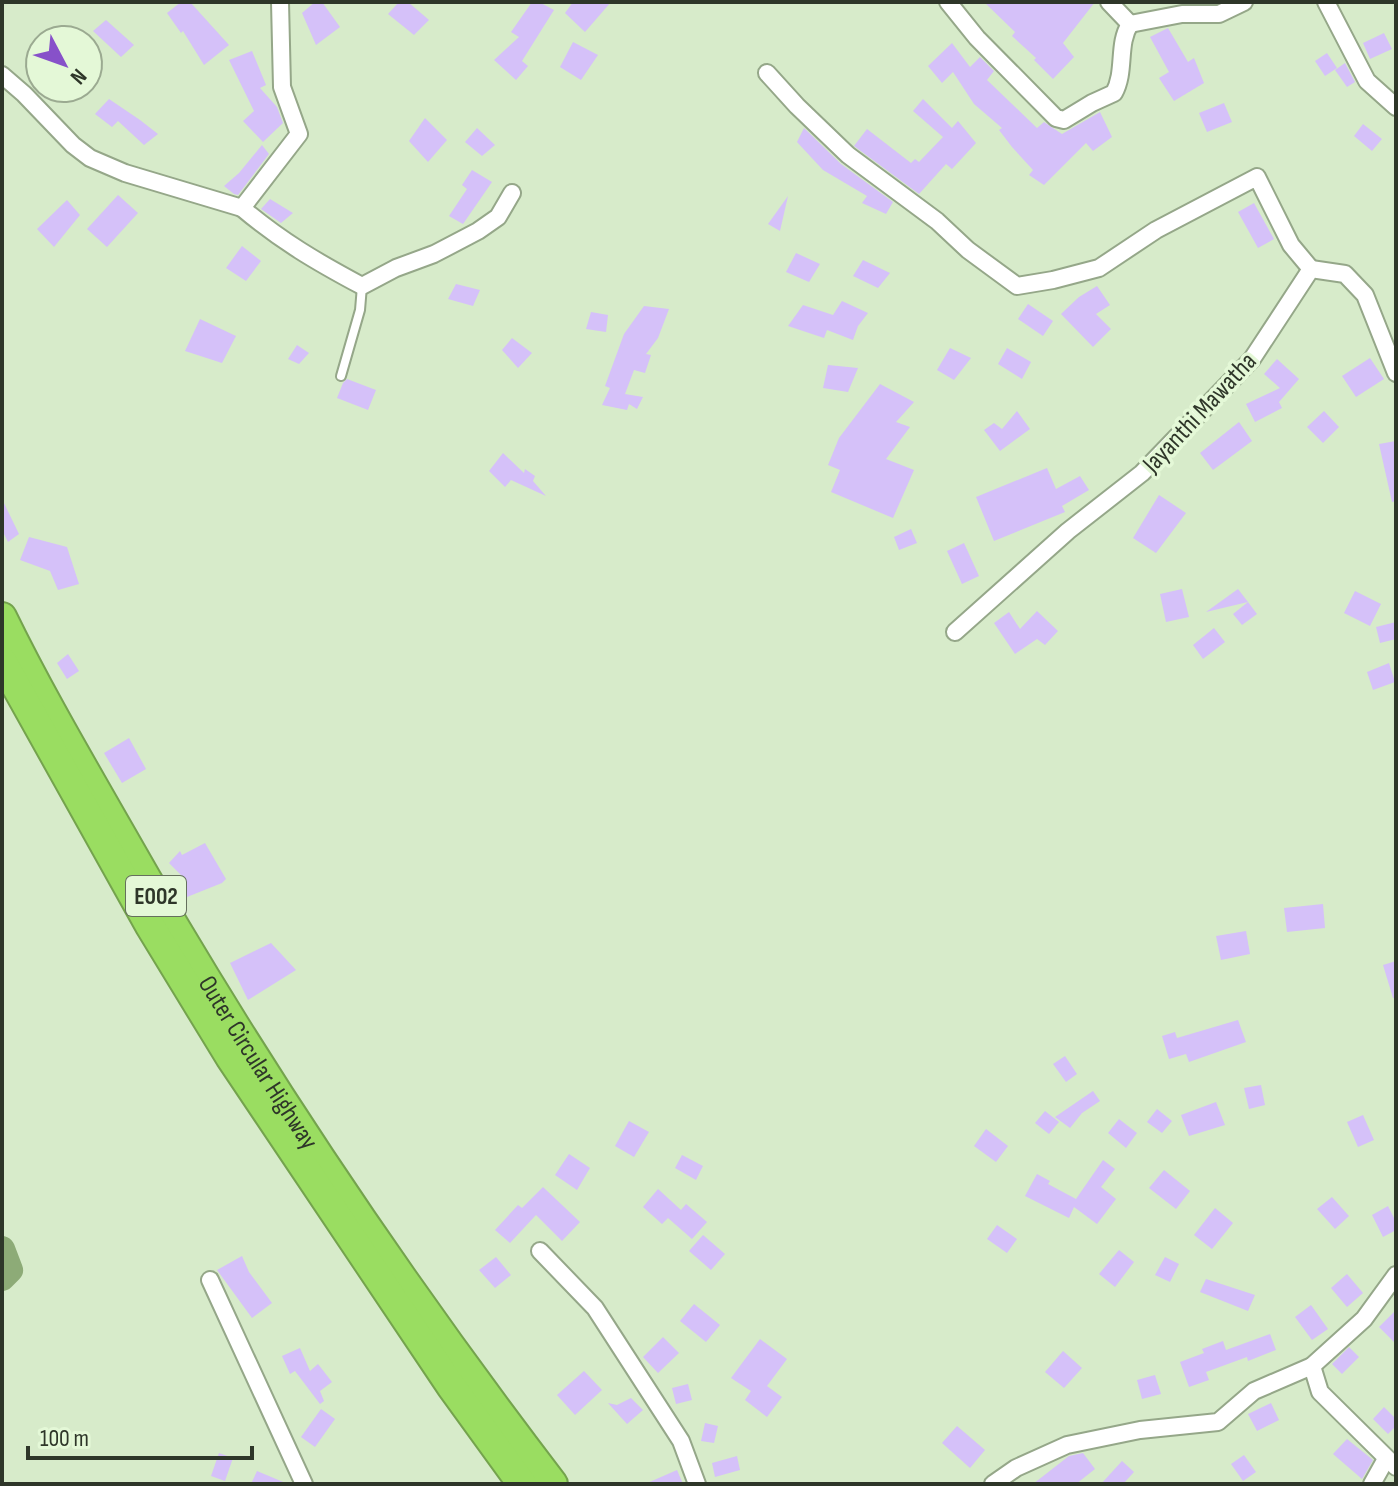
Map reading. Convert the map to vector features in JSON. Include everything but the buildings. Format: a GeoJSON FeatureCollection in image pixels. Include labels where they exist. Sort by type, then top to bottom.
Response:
{"type":"FeatureCollection","features":[{"type":"Feature","properties":{"kind":"highway","name":"Outer Circular Highway"},"geometry":{"type":"LineString","coordinates":[[2,617],[165,913],[317,1171],[451,1386],[522,1484]]}},
{"type":"Feature","properties":{"kind":"highway","name":"Outer Circular Highway"},"geometry":{"type":"LineString","coordinates":[[2,661],[150,926],[230,1057],[553,1484]]}},
{"type":"Feature","properties":{"kind":"street"},"geometry":{"type":"LineString","coordinates":[[242,208],[299,134],[282,87],[280,2]]}},
{"type":"Feature","properties":{"kind":"street"},"geometry":{"type":"LineString","coordinates":[[948,2],[1004,66],[1056,118],[1064,120],[1114,93],[1120,76],[1123,39],[1130,24]]}},
{"type":"Feature","properties":{"kind":"street"},"geometry":{"type":"LineString","coordinates":[[1109,2],[1130,24]]}},
{"type":"Feature","properties":{"kind":"street"},"geometry":{"type":"LineString","coordinates":[[1130,24],[1182,14],[1219,14],[1244,2]]}},
{"type":"Feature","properties":{"kind":"street"},"geometry":{"type":"LineString","coordinates":[[1326,2],[1367,81],[1396,107]]}},
{"type":"Feature","properties":{"kind":"street"},"geometry":{"type":"LineString","coordinates":[[767,73],[848,155],[1017,286],[1099,268],[1156,230],[1257,177],[1291,245],[1311,269],[1345,274],[1365,295],[1396,373]]}},
{"type":"Feature","properties":{"kind":"street"},"geometry":{"type":"LineString","coordinates":[[2,75],[90,158],[125,173],[242,208],[286,243],[330,271],[362,286],[478,231],[498,217],[512,193]]}},
{"type":"Feature","properties":{"kind":"street","name":"Jayanthi Mawatha"},"geometry":{"type":"LineString","coordinates":[[955,632],[1068,531],[1142,473],[1252,359],[1311,269]]}},
{"type":"Feature","properties":{"kind":"street"},"geometry":{"type":"LineString","coordinates":[[540,1251],[595,1308],[681,1441],[697,1484]]}},
{"type":"Feature","properties":{"kind":"street"},"geometry":{"type":"LineString","coordinates":[[993,1484],[1016,1468],[1067,1445],[1140,1430],[1218,1422],[1254,1391],[1312,1366],[1364,1319],[1396,1275]]}},
{"type":"Feature","properties":{"kind":"street"},"geometry":{"type":"LineString","coordinates":[[210,1280],[304,1484]]}},
{"type":"Feature","properties":{"kind":"street"},"geometry":{"type":"LineString","coordinates":[[1312,1366],[1320,1392],[1391,1463],[1372,1484]]}},
{"type":"Feature","properties":{"kind":"lane"},"geometry":{"type":"LineString","coordinates":[[341,376],[360,310],[362,286]]}},
{"type":"Feature","properties":{"kind":"waterway"},"geometry":{"type":"LineString","coordinates":[[2,1249],[10,1270],[2,1278]]}}]}
